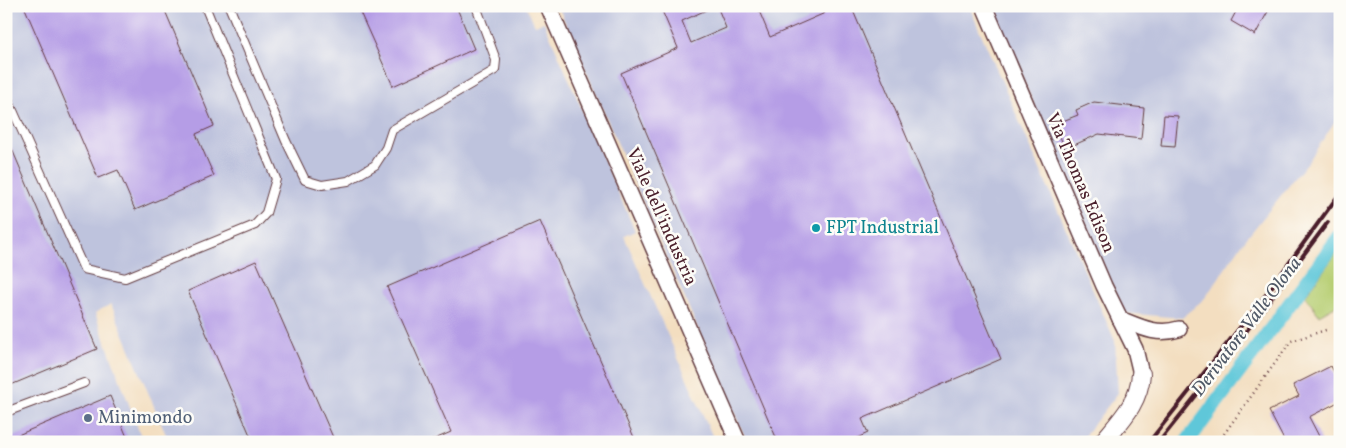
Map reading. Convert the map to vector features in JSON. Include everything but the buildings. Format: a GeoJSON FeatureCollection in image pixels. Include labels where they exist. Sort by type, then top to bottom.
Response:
{"type":"FeatureCollection","features":[{"type":"Feature","properties":{"kind":"street","name":"Viale dell'industria"},"geometry":{"type":"LineString","coordinates":[[548,6],[738,442]]}},
{"type":"Feature","properties":{"kind":"street","name":"Via Thomas Edison"},"geometry":{"type":"LineString","coordinates":[[984,6],[1104,286],[1135,350],[1141,374]]}},
{"type":"Feature","properties":{"kind":"street"},"geometry":{"type":"LineString","coordinates":[[1120,319],[1154,332],[1169,332],[1179,329]]}},
{"type":"Feature","properties":{"kind":"street"},"geometry":{"type":"LineString","coordinates":[[1103,442],[1135,400],[1140,388],[1141,374]]}},
{"type":"Feature","properties":{"kind":"lane"},"geometry":{"type":"LineString","coordinates":[[6,95],[84,269],[125,278],[255,225],[266,212],[276,178],[205,6]]}},
{"type":"Feature","properties":{"kind":"lane"},"geometry":{"type":"LineString","coordinates":[[229,6],[286,141],[305,180],[322,185],[348,181],[375,165],[386,148],[392,130],[495,70],[496,60],[476,6]]}},
{"type":"Feature","properties":{"kind":"lane"},"geometry":{"type":"LineString","coordinates":[[6,412],[84,383]]}},
{"type":"Feature","properties":{"kind":"path"},"geometry":{"type":"LineString","coordinates":[[1224,434],[1291,341],[1329,329]]}},
{"type":"Feature","properties":{"kind":"shaded area"},"geometry":{"type":"Polygon","coordinates":[[[6,6],[526,6],[535,25],[544,22],[635,231],[624,236],[715,442],[169,442],[111,304],[95,313],[143,442],[6,442],[6,6]]]}},
{"type":"Feature","properties":{"kind":"shaded area"},"geometry":{"type":"Polygon","coordinates":[[[558,6],[969,6],[1115,341],[1118,393],[1080,442],[747,442],[558,6]]]}},
{"type":"Feature","properties":{"kind":"shaded area"},"geometry":{"type":"Polygon","coordinates":[[[991,6],[1340,6],[1340,114],[1308,162],[1242,244],[1205,298],[1182,318],[1124,313],[991,6]]]}},
{"type":"Feature","properties":{"kind":"green space"},"geometry":{"type":"Polygon","coordinates":[[[1340,248],[1340,303],[1319,315],[1305,296],[1340,248]]]}},
{"type":"Feature","properties":{"kind":"waterway","name":"Derivatore Valle Olona"},"geometry":{"type":"LineString","coordinates":[[1187,442],[1340,236]]}},
{"type":"Feature","properties":{"kind":"railway"},"geometry":{"type":"LineString","coordinates":[[1149,442],[1268,292],[1340,193]]}},
{"type":"Feature","properties":{"kind":"railway"},"geometry":{"type":"LineString","coordinates":[[1159,442],[1230,353],[1328,222]]}},
{"type":"Feature","properties":{"kind":"place","name":"FPT Industrial"},"geometry":{"type":"Point","coordinates":[816,228]}},
{"type":"Feature","properties":{"kind":"place","name":"Minimondo"},"geometry":{"type":"Point","coordinates":[88,418]}}]}
